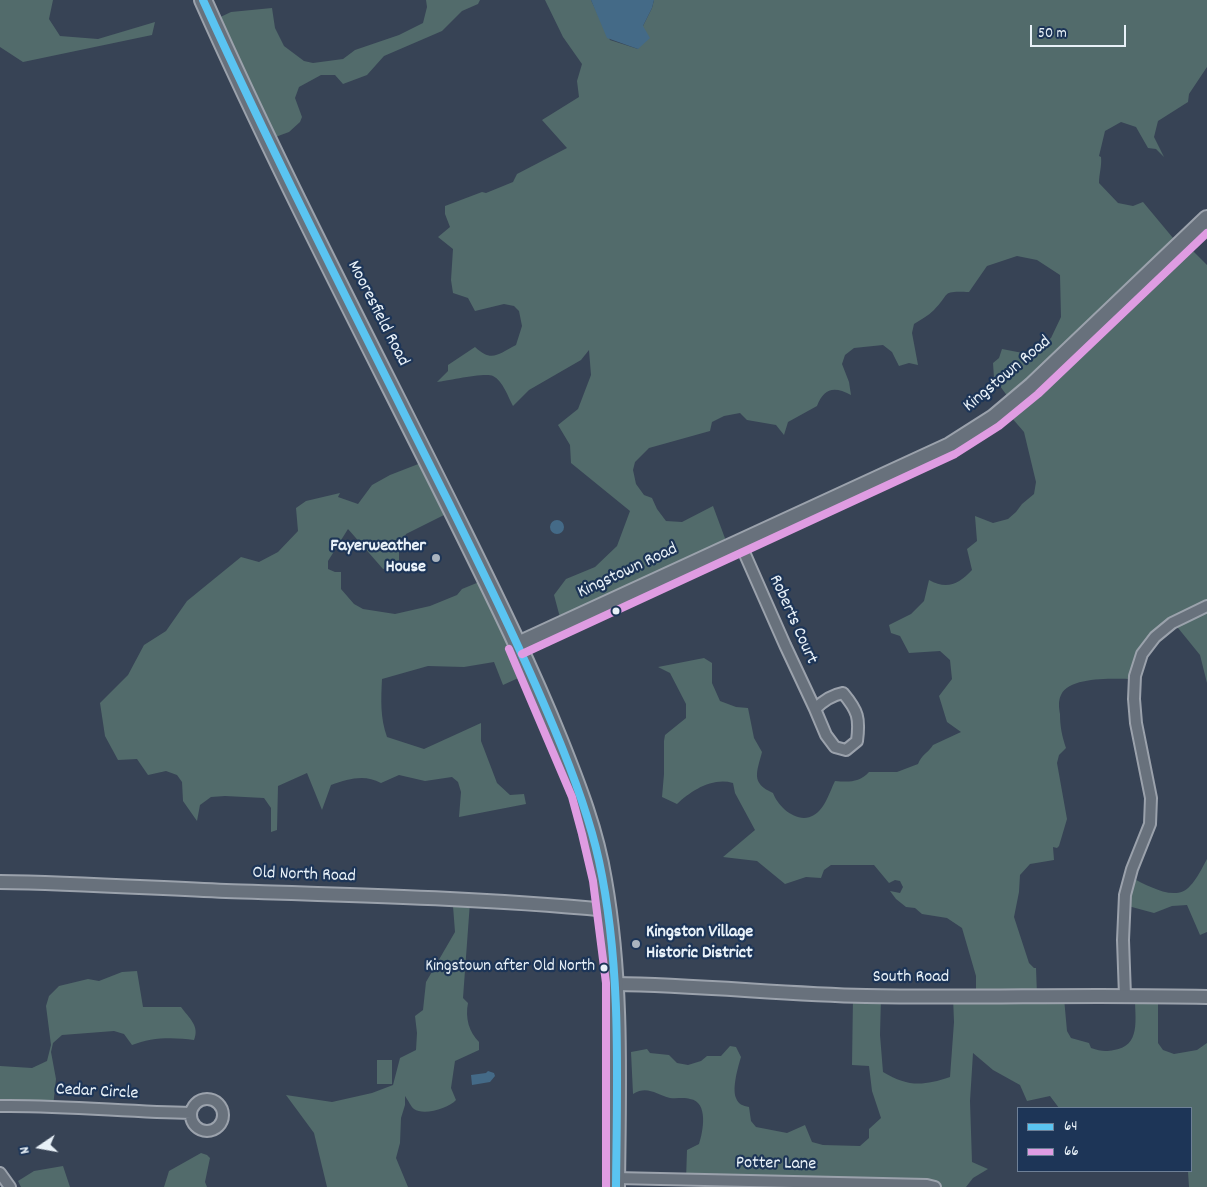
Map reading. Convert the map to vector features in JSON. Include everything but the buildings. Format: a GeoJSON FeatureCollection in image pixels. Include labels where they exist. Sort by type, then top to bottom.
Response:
{"type":"FeatureCollection","features":[{"type":"Feature","properties":{"kind":"main road","name":"Mooresfield Road"},"geometry":{"type":"LineString","coordinates":[[203,0],[308,223],[407,417],[518,645]]}},
{"type":"Feature","properties":{"kind":"main road","name":"Kingstown Road"},"geometry":{"type":"LineString","coordinates":[[518,645],[950,446],[994,418],[1038,380],[1207,218]]}},
{"type":"Feature","properties":{"kind":"main road"},"geometry":{"type":"LineString","coordinates":[[518,645],[581,794],[603,879],[615,984],[616,1183]]}},
{"type":"Feature","properties":{"kind":"street","name":"Roberts Court"},"geometry":{"type":"LineString","coordinates":[[740,543],[826,735],[835,747],[846,750],[857,741],[859,722],[852,703],[843,693],[833,695],[821,702],[815,709]]}},
{"type":"Feature","properties":{"kind":"street"},"geometry":{"type":"LineString","coordinates":[[1125,996],[1123,940],[1125,895],[1132,869],[1150,824],[1151,798],[1136,723],[1135,676],[1142,654],[1155,637],[1172,623],[1207,606]]}},
{"type":"Feature","properties":{"kind":"street","name":"Old North Road"},"geometry":{"type":"LineString","coordinates":[[0,882],[424,897],[520,902],[607,910]]}},
{"type":"Feature","properties":{"kind":"street","name":"South Road"},"geometry":{"type":"LineString","coordinates":[[615,984],[865,996],[1207,997]]}},
{"type":"Feature","properties":{"kind":"street","name":"Cedar Circle"},"geometry":{"type":"LineString","coordinates":[[0,1106],[191,1114]]}},
{"type":"Feature","properties":{"kind":"street"},"geometry":{"type":"LineString","coordinates":[[0,1173],[10,1187]]}},
{"type":"Feature","properties":{"kind":"street","name":"Potter Lane"},"geometry":{"type":"LineString","coordinates":[[616,1183],[927,1185],[935,1187]]}},
{"type":"Feature","properties":{"kind":"green space"},"geometry":{"type":"Polygon","coordinates":[[[0,0],[53,0],[49,19],[60,36],[98,39],[155,22],[152,35],[23,62],[0,47],[0,0]]]}},
{"type":"Feature","properties":{"kind":"green space"},"geometry":{"type":"Polygon","coordinates":[[[426,0],[480,0],[478,4],[462,11],[442,31],[384,56],[367,75],[343,84],[335,75],[321,75],[299,87],[295,98],[302,117],[300,122],[289,132],[270,139],[212,21],[231,12],[272,8],[275,28],[284,46],[304,61],[313,63],[343,59],[355,50],[399,35],[423,23],[427,7],[426,0]]]}},
{"type":"Feature","properties":{"kind":"green space"},"geometry":{"type":"Polygon","coordinates":[[[545,0],[591,0],[610,40],[638,49],[643,26],[654,0],[1207,0],[1207,67],[1189,94],[1188,102],[1158,121],[1154,137],[1164,157],[1156,149],[1148,148],[1136,127],[1121,122],[1105,131],[1099,156],[1101,160],[1099,183],[1118,203],[1133,206],[1143,202],[1178,244],[1184,242],[1207,265],[1207,683],[1200,655],[1174,623],[1154,636],[1133,679],[1104,679],[1073,684],[1061,695],[1059,704],[1061,727],[1066,748],[1059,755],[1057,763],[1067,819],[1059,846],[1057,848],[1053,847],[1054,860],[1030,864],[1020,875],[1014,917],[1029,963],[1036,968],[1037,995],[1064,998],[1067,1031],[1071,1038],[1089,1043],[1091,1048],[1105,1051],[1123,1047],[1129,1043],[1135,1030],[1135,999],[1158,998],[1158,1043],[1163,1050],[1174,1054],[1197,1050],[1207,1043],[1207,1187],[1189,1187],[1188,1172],[1192,1172],[1192,1107],[1058,1107],[1050,1096],[1027,1101],[1020,1085],[993,1070],[973,1053],[970,1101],[972,1162],[988,1169],[973,1178],[966,1187],[857,1187],[686,1180],[687,1150],[699,1144],[702,1132],[703,1118],[700,1106],[696,1101],[690,1099],[670,1098],[643,1090],[633,1094],[631,1052],[647,1049],[650,1053],[669,1055],[677,1063],[688,1065],[701,1061],[707,1056],[721,1056],[730,1046],[736,1047],[741,1057],[736,1078],[735,1094],[739,1103],[749,1107],[751,1121],[756,1127],[787,1133],[805,1125],[812,1142],[823,1145],[860,1146],[869,1138],[869,1129],[881,1118],[872,1091],[869,1066],[852,1065],[853,997],[881,997],[880,1035],[883,1072],[908,1083],[916,1084],[950,1077],[954,1022],[953,997],[976,994],[976,976],[962,928],[947,918],[922,914],[915,908],[906,907],[890,891],[900,893],[903,887],[900,881],[895,880],[889,883],[874,865],[831,865],[824,870],[821,878],[806,877],[785,884],[757,861],[723,857],[755,830],[735,793],[733,783],[717,782],[702,786],[677,804],[662,797],[665,735],[686,718],[686,704],[670,673],[658,667],[704,658],[712,663],[712,683],[720,701],[736,707],[748,708],[754,738],[762,752],[757,771],[758,781],[773,793],[784,809],[802,818],[808,818],[821,809],[835,781],[853,781],[865,776],[869,772],[897,772],[918,764],[933,745],[961,732],[947,722],[939,696],[952,679],[950,660],[940,651],[909,653],[900,636],[891,633],[889,625],[911,614],[924,601],[929,580],[941,585],[952,584],[962,579],[972,570],[967,549],[977,541],[975,516],[993,523],[1008,519],[1034,494],[1036,482],[1024,432],[1005,410],[1011,401],[994,378],[993,363],[999,358],[1002,349],[1028,354],[1051,338],[1061,317],[1060,275],[1037,260],[1017,256],[987,266],[969,292],[947,294],[932,312],[914,324],[912,333],[918,365],[909,363],[899,366],[892,352],[883,345],[854,348],[845,355],[842,364],[849,382],[851,395],[840,390],[826,392],[817,406],[788,422],[784,435],[776,425],[747,420],[740,413],[724,416],[712,422],[710,431],[649,448],[635,462],[633,470],[636,484],[644,495],[652,498],[666,521],[682,522],[713,506],[726,541],[562,625],[554,595],[566,579],[595,567],[617,546],[630,511],[571,463],[570,445],[558,425],[578,409],[591,375],[589,350],[581,360],[529,390],[513,406],[502,385],[493,376],[474,376],[437,382],[448,371],[448,365],[475,347],[486,355],[491,356],[500,354],[516,345],[522,326],[519,311],[514,306],[504,304],[475,311],[468,298],[453,293],[451,280],[453,249],[438,237],[450,227],[445,214],[445,206],[513,182],[517,174],[567,148],[542,120],[579,97],[577,81],[582,64],[563,37],[545,0]]]}},
{"type":"Feature","properties":{"kind":"green space"},"geometry":{"type":"Polygon","coordinates":[[[426,461],[450,512],[406,534],[399,551],[399,564],[383,569],[348,529],[328,561],[328,569],[341,572],[341,589],[354,604],[363,609],[395,614],[430,606],[457,595],[462,589],[484,580],[527,674],[503,685],[494,662],[464,667],[428,666],[382,679],[383,723],[387,737],[424,749],[481,723],[481,741],[497,783],[510,795],[524,794],[526,804],[459,817],[461,792],[458,782],[452,777],[425,781],[399,775],[381,783],[362,778],[350,779],[331,785],[322,810],[307,773],[278,786],[277,830],[271,832],[271,808],[264,798],[211,797],[200,805],[197,821],[183,801],[182,782],[177,775],[166,771],[148,775],[137,759],[118,760],[105,736],[100,703],[128,675],[144,645],[166,631],[187,601],[241,557],[259,562],[278,552],[298,531],[296,508],[306,501],[340,493],[338,497],[358,504],[372,485],[390,475],[426,461]]]}},
{"type":"Feature","properties":{"kind":"green space"},"geometry":{"type":"Polygon","coordinates":[[[1207,859],[1207,932],[1200,935],[1187,905],[1172,906],[1154,913],[1128,906],[1132,878],[1161,891],[1177,893],[1184,891],[1193,883],[1207,859]]]}},
{"type":"Feature","properties":{"kind":"green space"},"geometry":{"type":"Polygon","coordinates":[[[470,902],[463,998],[468,1003],[467,1014],[469,1024],[479,1042],[479,1050],[455,1061],[451,1088],[456,1100],[442,1108],[424,1112],[414,1109],[405,1096],[405,1105],[401,1118],[400,1143],[396,1158],[408,1187],[327,1187],[314,1133],[286,1095],[332,1102],[372,1093],[393,1085],[400,1058],[416,1050],[415,1016],[423,1010],[426,982],[455,932],[453,906],[470,902]]]}},
{"type":"Feature","properties":{"kind":"green space"},"geometry":{"type":"Polygon","coordinates":[[[137,971],[143,1007],[181,1007],[195,1026],[194,1040],[163,1038],[147,1040],[132,1045],[124,1034],[114,1031],[62,1035],[53,1043],[51,1052],[56,1079],[53,1107],[0,1107],[0,1066],[32,1068],[47,1061],[51,1045],[46,1006],[49,996],[59,986],[88,979],[99,981],[122,972],[137,971]]]}},
{"type":"Feature","properties":{"kind":"green space"},"geometry":{"type":"Polygon","coordinates":[[[377,1060],[392,1060],[392,1084],[377,1084],[377,1060]]]}},
{"type":"Feature","properties":{"kind":"green space"},"geometry":{"type":"Polygon","coordinates":[[[201,1153],[210,1158],[205,1182],[207,1187],[164,1187],[169,1171],[201,1153]]]}},
{"type":"Feature","properties":{"kind":"green space"},"geometry":{"type":"Polygon","coordinates":[[[63,1166],[70,1187],[21,1187],[18,1181],[34,1171],[63,1166]]]}},
{"type":"Feature","properties":{"kind":"water"},"geometry":{"type":"Polygon","coordinates":[[[591,0],[654,0],[643,26],[650,38],[638,49],[607,38],[591,0]]]}},
{"type":"Feature","properties":{"kind":"water"},"geometry":{"type":"Polygon","coordinates":[[[554,520],[560,520],[564,527],[560,534],[554,534],[550,530],[550,524],[554,520]]]}},
{"type":"Feature","properties":{"kind":"water"},"geometry":{"type":"Polygon","coordinates":[[[488,1071],[494,1073],[495,1076],[490,1082],[472,1085],[471,1075],[488,1071]]]}},
{"type":"Feature","properties":{"kind":"transit line","name":"64"},"geometry":{"type":"LineString","coordinates":[[203,0],[292,189],[503,614],[542,699],[580,793],[599,861],[612,942],[616,1024],[616,1187]]}},
{"type":"Feature","properties":{"kind":"transit line","name":"66"},"geometry":{"type":"LineString","coordinates":[[522,654],[955,454],[999,426],[1038,394],[1207,233]]}},
{"type":"Feature","properties":{"kind":"transit line","name":"66"},"geometry":{"type":"LineString","coordinates":[[509,649],[572,797],[593,881],[606,983],[606,1187]]}},
{"type":"Feature","properties":{"kind":"place","name":"Fayerweather House"},"geometry":{"type":"Point","coordinates":[436,558]}},
{"type":"Feature","properties":{"kind":"place","name":"Kingston Village Historic District"},"geometry":{"type":"Point","coordinates":[636,944]}},
{"type":"Feature","properties":{"kind":"place","name":"Kingstown after Old North"},"geometry":{"type":"Point","coordinates":[604,968]}}]}
